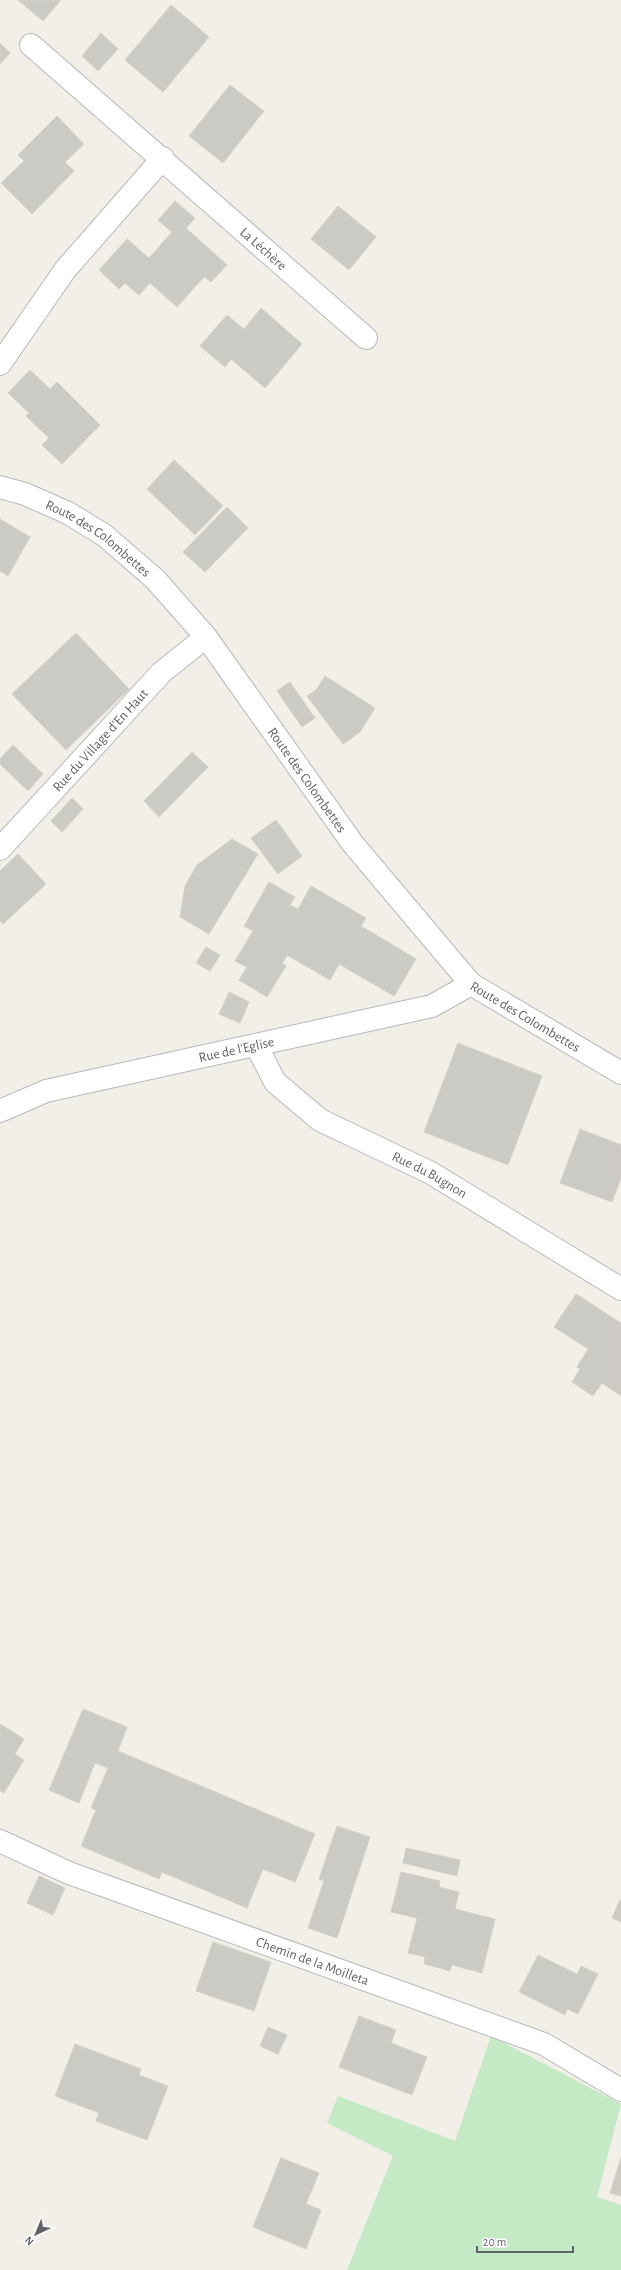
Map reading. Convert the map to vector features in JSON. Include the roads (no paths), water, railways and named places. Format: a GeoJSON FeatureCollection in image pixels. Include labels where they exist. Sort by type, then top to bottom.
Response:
{"type":"FeatureCollection","features":[{"type":"Feature","properties":{"kind":"street","name":"La Léchère"},"geometry":{"type":"LineString","coordinates":[[31,45],[163,158],[366,338]]}},
{"type":"Feature","properties":{"kind":"street"},"geometry":{"type":"LineString","coordinates":[[0,364],[65,270],[163,158]]}},
{"type":"Feature","properties":{"kind":"street","name":"Route des Colombettes"},"geometry":{"type":"LineString","coordinates":[[0,486],[25,494],[61,510],[104,535],[155,579],[206,637],[354,844],[471,984],[621,1073]]}},
{"type":"Feature","properties":{"kind":"street","name":"Rue du Village d'En Haut"},"geometry":{"type":"LineString","coordinates":[[0,850],[161,673],[206,637]]}},
{"type":"Feature","properties":{"kind":"street","name":"Rue de l'Eglise"},"geometry":{"type":"LineString","coordinates":[[0,1111],[46,1091],[432,1006],[471,984]]}},
{"type":"Feature","properties":{"kind":"street","name":"Rue du Bugnon"},"geometry":{"type":"LineString","coordinates":[[256,1045],[274,1082],[320,1120],[431,1172],[621,1289]]}},
{"type":"Feature","properties":{"kind":"street","name":"Chemin de la Moilleta"},"geometry":{"type":"LineString","coordinates":[[0,1841],[69,1873],[544,2044],[621,2090]]}}]}
